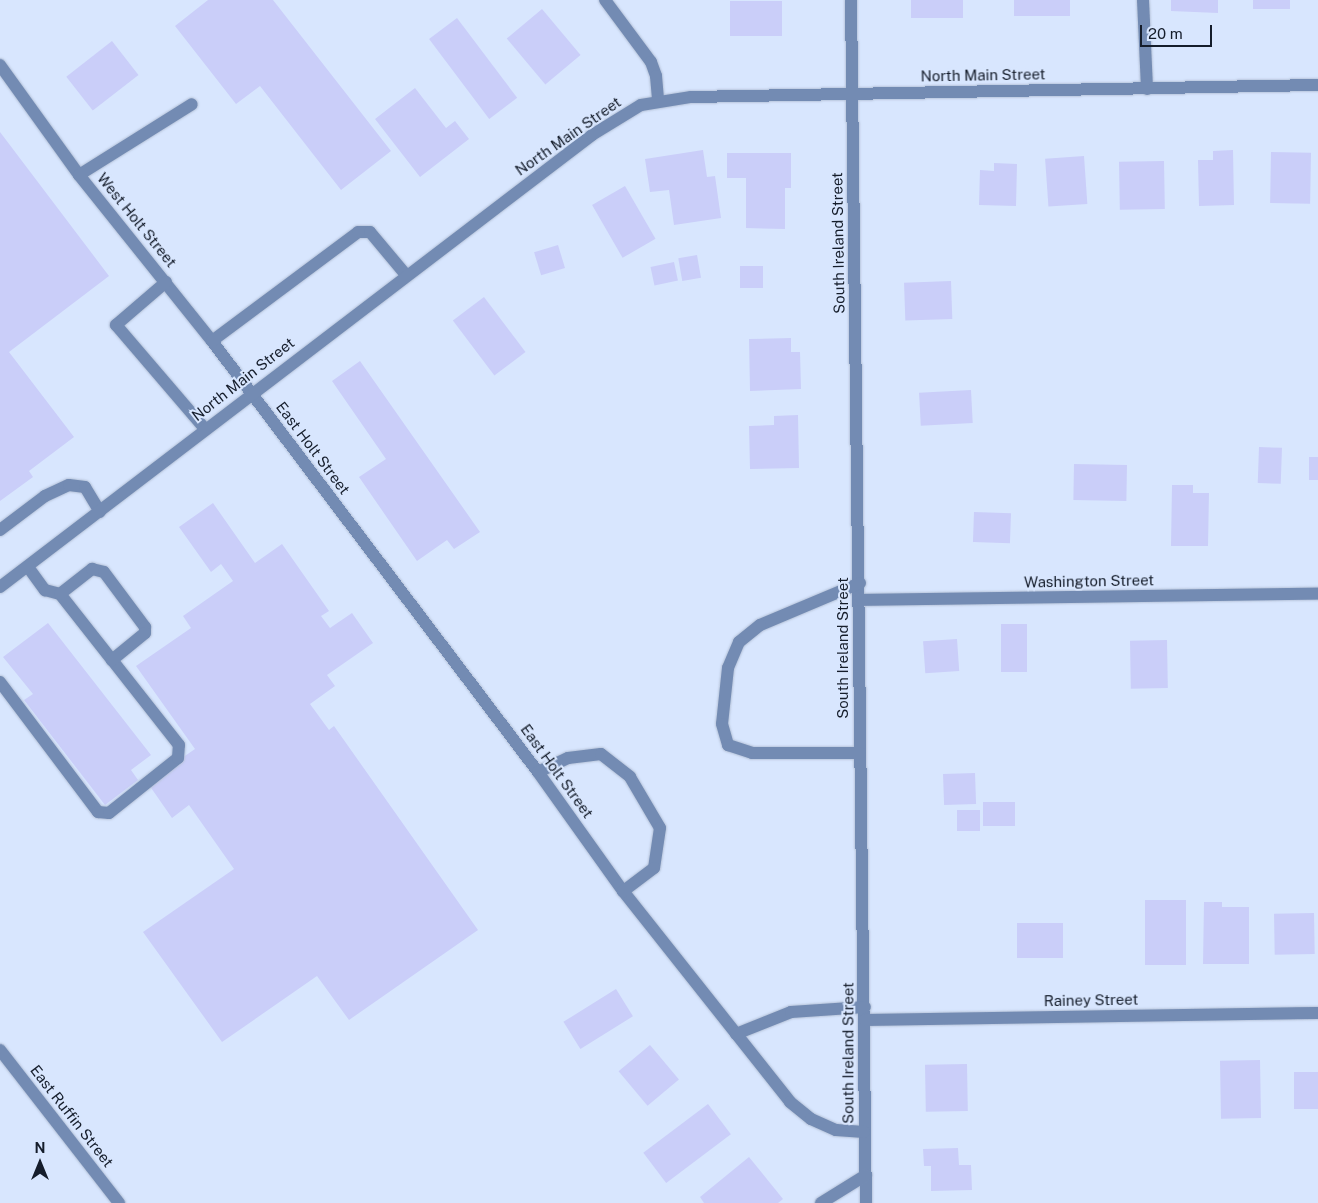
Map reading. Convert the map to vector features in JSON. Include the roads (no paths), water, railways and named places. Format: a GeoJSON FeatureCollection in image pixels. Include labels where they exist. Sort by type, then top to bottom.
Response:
{"type":"FeatureCollection","features":[{"type":"Feature","properties":{"kind":"street"},"geometry":{"type":"LineString","coordinates":[[605,0],[651,62],[656,76],[658,101]]}},
{"type":"Feature","properties":{"kind":"street","name":"South Ireland Street"},"geometry":{"type":"LineString","coordinates":[[851,0],[860,583],[860,753],[865,1014],[864,1132],[866,1203]]}},
{"type":"Feature","properties":{"kind":"street"},"geometry":{"type":"LineString","coordinates":[[1143,0],[1147,89]]}},
{"type":"Feature","properties":{"kind":"street","name":"West Holt Street"},"geometry":{"type":"LineString","coordinates":[[0,65],[79,175],[166,282],[251,393]]}},
{"type":"Feature","properties":{"kind":"street","name":"North Main Street"},"geometry":{"type":"LineString","coordinates":[[0,587],[100,512],[251,393],[592,135],[641,105],[691,97],[1318,85]]}},
{"type":"Feature","properties":{"kind":"street"},"geometry":{"type":"LineString","coordinates":[[79,175],[192,104]]}},
{"type":"Feature","properties":{"kind":"street"},"geometry":{"type":"LineString","coordinates":[[212,341],[358,232],[370,232],[406,275]]}},
{"type":"Feature","properties":{"kind":"street"},"geometry":{"type":"LineString","coordinates":[[166,282],[116,325],[205,429]]}},
{"type":"Feature","properties":{"kind":"street","name":"East Holt Street"},"geometry":{"type":"LineString","coordinates":[[251,393],[538,772],[623,891],[790,1102],[811,1119],[836,1130],[864,1132]]}},
{"type":"Feature","properties":{"kind":"street"},"geometry":{"type":"LineString","coordinates":[[0,530],[45,496],[69,485],[85,487],[100,512]]}},
{"type":"Feature","properties":{"kind":"street"},"geometry":{"type":"LineString","coordinates":[[0,682],[98,812],[109,813],[178,758],[179,745],[60,594],[45,590],[28,567]]}},
{"type":"Feature","properties":{"kind":"street"},"geometry":{"type":"LineString","coordinates":[[60,594],[92,569],[104,572],[145,627],[145,633],[112,660]]}},
{"type":"Feature","properties":{"kind":"street"},"geometry":{"type":"LineString","coordinates":[[860,583],[760,625],[739,642],[728,668],[722,724],[728,745],[752,753],[860,753]]}},
{"type":"Feature","properties":{"kind":"street","name":"Washington Street"},"geometry":{"type":"LineString","coordinates":[[860,600],[1318,594]]}},
{"type":"Feature","properties":{"kind":"street"},"geometry":{"type":"LineString","coordinates":[[538,772],[568,758],[601,754],[630,777],[660,828],[654,868],[623,891]]}},
{"type":"Feature","properties":{"kind":"street","name":"Rainey Street"},"geometry":{"type":"LineString","coordinates":[[736,1034],[791,1012],[865,1014],[1318,1012]]}},
{"type":"Feature","properties":{"kind":"street","name":"East Ruffin Street"},"geometry":{"type":"LineString","coordinates":[[0,1050],[119,1203]]}},
{"type":"Feature","properties":{"kind":"street"},"geometry":{"type":"LineString","coordinates":[[821,1203],[866,1175]]}}]}
